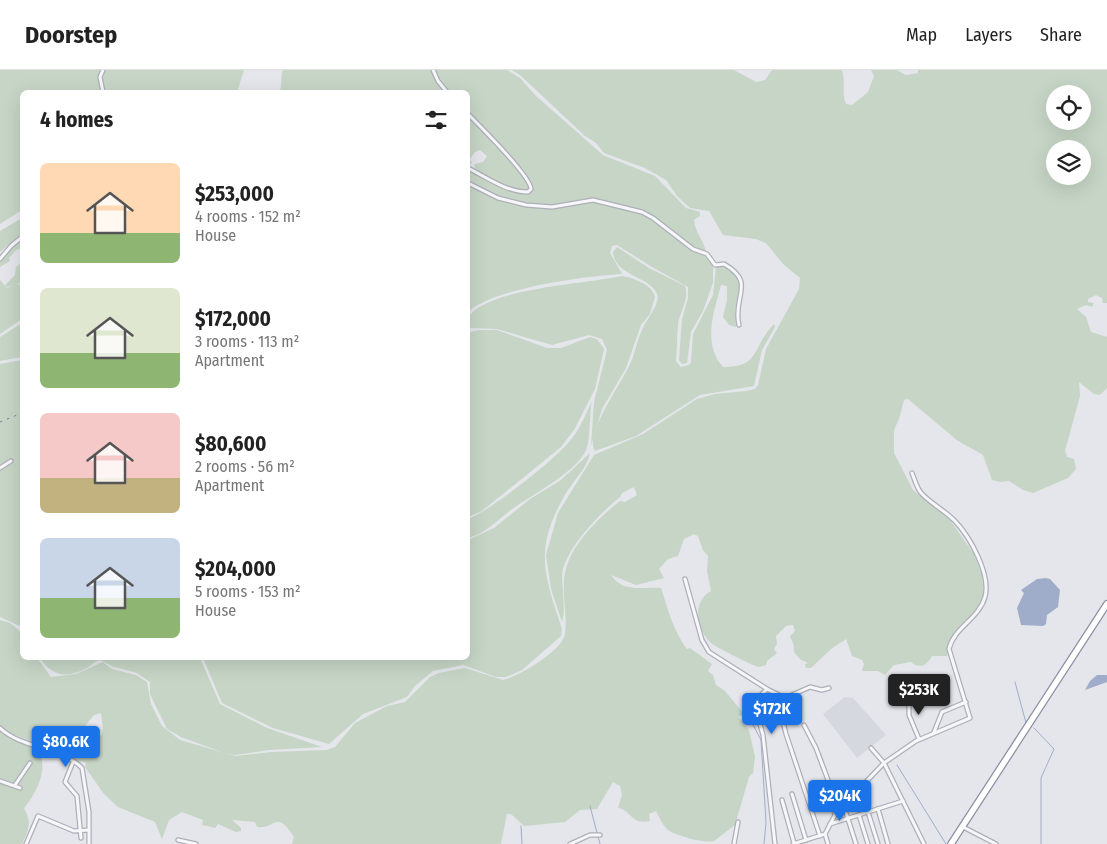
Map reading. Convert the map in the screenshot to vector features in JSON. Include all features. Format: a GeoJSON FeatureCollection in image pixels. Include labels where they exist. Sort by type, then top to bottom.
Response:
{"type":"FeatureCollection","features":[{"type":"Feature","properties":{"kind":"highway"},"geometry":{"type":"LineString","coordinates":[[953,844],[1107,604]]}},
{"type":"Feature","properties":{"kind":"highway"},"geometry":{"type":"LineString","coordinates":[[953,844],[1107,609]]}},
{"type":"Feature","properties":{"kind":"street"},"geometry":{"type":"LineString","coordinates":[[102,70],[100,77],[102,90]]}},
{"type":"Feature","properties":{"kind":"street"},"geometry":{"type":"LineString","coordinates":[[433,70],[438,81],[445,90]]}},
{"type":"Feature","properties":{"kind":"street"},"geometry":{"type":"LineString","coordinates":[[470,116],[492,137],[528,179],[531,189],[528,192],[520,191],[495,183],[470,169]]}},
{"type":"Feature","properties":{"kind":"street"},"geometry":{"type":"LineString","coordinates":[[470,184],[498,198],[526,205],[552,207],[593,200],[642,212],[653,218],[693,249],[707,254],[715,265],[724,264],[737,274],[742,283],[737,312],[739,325]]}},
{"type":"Feature","properties":{"kind":"street"},"geometry":{"type":"LineString","coordinates":[[0,259],[10,246],[20,238]]}},
{"type":"Feature","properties":{"kind":"street"},"geometry":{"type":"LineString","coordinates":[[0,468],[11,461]]}},
{"type":"Feature","properties":{"kind":"street"},"geometry":{"type":"LineString","coordinates":[[834,796],[863,785],[884,763],[919,739],[970,718],[949,649],[952,639],[980,610],[986,589],[984,573],[980,562],[955,522],[923,495],[912,474]]}},
{"type":"Feature","properties":{"kind":"street"},"geometry":{"type":"LineString","coordinates":[[685,579],[702,640],[710,652],[784,698],[810,687],[822,690],[829,688]]}},
{"type":"Feature","properties":{"kind":"street"},"geometry":{"type":"LineString","coordinates":[[767,689],[757,698],[754,706],[763,735],[775,844]]}},
{"type":"Feature","properties":{"kind":"street"},"geometry":{"type":"LineString","coordinates":[[909,694],[909,715],[919,739]]}},
{"type":"Feature","properties":{"kind":"street"},"geometry":{"type":"LineString","coordinates":[[934,733],[942,712],[966,702]]}},
{"type":"Feature","properties":{"kind":"street"},"geometry":{"type":"LineString","coordinates":[[779,706],[786,734],[820,836]]}},
{"type":"Feature","properties":{"kind":"street"},"geometry":{"type":"LineString","coordinates":[[782,800],[794,844],[825,834],[834,815],[832,798],[834,796],[816,748],[804,725]]}},
{"type":"Feature","properties":{"kind":"street"},"geometry":{"type":"LineString","coordinates":[[0,728],[10,736],[73,762],[83,770],[89,812],[89,844]]}},
{"type":"Feature","properties":{"kind":"street"},"geometry":{"type":"LineString","coordinates":[[871,748],[884,763],[924,844]]}},
{"type":"Feature","properties":{"kind":"street"},"geometry":{"type":"LineString","coordinates":[[73,762],[65,782],[77,796],[81,838]]}},
{"type":"Feature","properties":{"kind":"street"},"geometry":{"type":"LineString","coordinates":[[15,785],[30,763]]}},
{"type":"Feature","properties":{"kind":"street"},"geometry":{"type":"LineString","coordinates":[[0,781],[20,788]]}},
{"type":"Feature","properties":{"kind":"street"},"geometry":{"type":"LineString","coordinates":[[792,794],[806,840]]}},
{"type":"Feature","properties":{"kind":"street"},"geometry":{"type":"LineString","coordinates":[[840,794],[856,844]]}},
{"type":"Feature","properties":{"kind":"street"},"geometry":{"type":"LineString","coordinates":[[830,824],[903,801]]}},
{"type":"Feature","properties":{"kind":"street"},"geometry":{"type":"LineString","coordinates":[[878,810],[888,844]]}},
{"type":"Feature","properties":{"kind":"street"},"geometry":{"type":"LineString","coordinates":[[868,812],[878,844]]}},
{"type":"Feature","properties":{"kind":"street"},"geometry":{"type":"LineString","coordinates":[[859,815],[868,844]]}},
{"type":"Feature","properties":{"kind":"street"},"geometry":{"type":"LineString","coordinates":[[26,844],[38,816],[74,831],[89,830]]}},
{"type":"Feature","properties":{"kind":"street"},"geometry":{"type":"LineString","coordinates":[[734,844],[738,822]]}},
{"type":"Feature","properties":{"kind":"street"},"geometry":{"type":"LineString","coordinates":[[965,828],[996,844]]}},
{"type":"Feature","properties":{"kind":"street"},"geometry":{"type":"LineString","coordinates":[[825,834],[828,844]]}},
{"type":"Feature","properties":{"kind":"street"},"geometry":{"type":"LineString","coordinates":[[570,844],[590,836],[600,835]]}},
{"type":"Feature","properties":{"kind":"street"},"geometry":{"type":"LineString","coordinates":[[178,840],[196,844]]}},
{"type":"Feature","properties":{"kind":"shaded area"},"geometry":{"type":"Polygon","coordinates":[[[845,697],[853,698],[886,735],[857,758],[823,714],[845,697]]]}},
{"type":"Feature","properties":{"kind":"green space"},"geometry":{"type":"Polygon","coordinates":[[[0,70],[101,70],[99,78],[101,90],[20,90],[20,211],[0,224],[0,70]]]}},
{"type":"Feature","properties":{"kind":"green space"},"geometry":{"type":"Polygon","coordinates":[[[104,70],[244,70],[238,90],[104,90],[101,77],[104,70]]]}},
{"type":"Feature","properties":{"kind":"green space"},"geometry":{"type":"Polygon","coordinates":[[[283,70],[431,70],[443,90],[280,90],[283,70]]]}},
{"type":"Feature","properties":{"kind":"green space"},"geometry":{"type":"Polygon","coordinates":[[[435,70],[507,70],[520,78],[536,96],[603,155],[655,176],[686,208],[700,212],[700,216],[694,220],[706,252],[690,245],[650,215],[593,199],[552,206],[526,204],[498,197],[470,183],[470,170],[494,184],[526,193],[533,189],[531,181],[470,113],[470,90],[447,90],[435,70]]]}},
{"type":"Feature","properties":{"kind":"green space"},"geometry":{"type":"Polygon","coordinates":[[[512,70],[734,70],[756,82],[765,80],[772,70],[842,70],[846,104],[852,105],[868,92],[874,76],[871,70],[897,70],[906,75],[918,73],[918,70],[1107,70],[1107,303],[1103,303],[1102,298],[1096,295],[1088,299],[1088,302],[1094,303],[1092,307],[1086,305],[1077,309],[1086,317],[1091,332],[1107,337],[1107,388],[1100,395],[1094,394],[1079,382],[1080,396],[1065,451],[1067,457],[1074,459],[1076,469],[1068,478],[1033,493],[1023,490],[1009,481],[1000,482],[992,480],[983,455],[958,441],[908,399],[904,400],[894,430],[894,453],[913,490],[950,520],[974,554],[982,575],[984,594],[981,604],[969,620],[950,638],[947,656],[932,656],[928,662],[920,666],[911,662],[894,665],[885,675],[878,671],[862,671],[864,664],[862,660],[852,656],[846,639],[831,649],[811,668],[806,668],[805,664],[808,663],[801,660],[794,652],[790,636],[795,631],[793,625],[786,626],[776,636],[777,644],[774,649],[777,653],[767,661],[766,665],[759,667],[733,656],[710,642],[699,622],[698,615],[701,601],[711,591],[707,571],[708,556],[703,550],[698,536],[694,534],[684,539],[678,556],[668,559],[659,569],[664,578],[636,585],[611,575],[621,585],[628,587],[661,588],[671,620],[682,642],[687,649],[690,648],[712,664],[708,671],[713,675],[716,685],[725,691],[744,714],[738,717],[749,730],[755,757],[753,773],[749,777],[735,825],[710,842],[681,836],[669,831],[656,811],[649,814],[650,821],[643,822],[635,819],[627,812],[618,808],[622,795],[620,786],[613,782],[597,809],[580,810],[565,822],[524,826],[511,814],[507,814],[501,844],[292,844],[294,837],[279,822],[257,827],[255,822],[232,820],[241,828],[241,831],[236,832],[218,824],[215,828],[202,825],[203,820],[182,812],[169,820],[162,839],[155,822],[118,807],[104,794],[85,767],[86,763],[81,761],[80,764],[74,761],[83,738],[95,739],[102,735],[101,713],[94,715],[80,732],[62,737],[56,750],[9,733],[0,726],[0,620],[10,623],[20,631],[20,660],[38,660],[51,677],[76,674],[103,662],[112,669],[136,675],[147,682],[151,704],[162,726],[180,740],[235,756],[271,752],[327,750],[335,747],[355,723],[387,706],[405,702],[430,677],[439,673],[465,668],[503,680],[519,674],[557,648],[565,634],[564,577],[574,549],[588,531],[620,501],[625,502],[637,495],[634,487],[622,493],[585,532],[569,554],[562,575],[564,605],[562,622],[551,589],[546,555],[558,513],[594,455],[643,434],[697,399],[715,394],[755,389],[758,385],[766,349],[799,289],[800,278],[783,264],[766,243],[756,239],[723,235],[709,211],[690,208],[677,196],[666,180],[645,168],[604,153],[596,143],[585,136],[520,75],[512,70]]]}},
{"type":"Feature","properties":{"kind":"green space"},"geometry":{"type":"Polygon","coordinates":[[[470,118],[528,180],[528,190],[506,186],[491,180],[474,167],[475,164],[483,162],[487,156],[480,150],[475,152],[470,159],[470,118]]]}},
{"type":"Feature","properties":{"kind":"green space"},"geometry":{"type":"Polygon","coordinates":[[[470,186],[504,202],[526,206],[551,209],[588,201],[644,214],[690,249],[706,255],[713,267],[713,283],[703,311],[691,332],[687,363],[682,364],[679,360],[682,319],[688,298],[688,287],[617,245],[612,246],[610,253],[622,274],[586,277],[541,285],[498,296],[470,311],[470,186]]]}},
{"type":"Feature","properties":{"kind":"green space"},"geometry":{"type":"Polygon","coordinates":[[[20,219],[20,235],[0,252],[0,231],[20,219]]]}},
{"type":"Feature","properties":{"kind":"green space"},"geometry":{"type":"Polygon","coordinates":[[[20,240],[20,249],[16,250],[9,258],[10,261],[0,267],[0,261],[20,240]]]}},
{"type":"Feature","properties":{"kind":"green space"},"geometry":{"type":"Polygon","coordinates":[[[617,247],[649,268],[685,286],[686,296],[678,325],[676,361],[681,367],[689,365],[691,362],[693,334],[713,295],[716,267],[720,266],[730,270],[740,282],[735,311],[736,327],[729,325],[723,317],[727,300],[727,286],[721,285],[713,316],[711,338],[717,358],[723,367],[744,364],[750,360],[767,332],[774,324],[775,327],[762,350],[754,386],[700,395],[636,436],[595,451],[593,443],[599,420],[630,364],[641,332],[654,310],[658,297],[655,290],[649,285],[620,267],[615,260],[613,252],[617,247]]]}},
{"type":"Feature","properties":{"kind":"green space"},"geometry":{"type":"Polygon","coordinates":[[[20,264],[20,284],[16,283],[20,286],[20,320],[0,334],[0,280],[7,288],[12,286],[7,287],[5,285],[15,275],[16,267],[20,264]]]}},
{"type":"Feature","properties":{"kind":"green space"},"geometry":{"type":"Polygon","coordinates":[[[621,276],[631,278],[646,285],[655,297],[650,314],[641,325],[626,368],[602,409],[591,446],[594,402],[607,350],[602,339],[589,335],[552,345],[497,329],[470,328],[470,316],[478,308],[494,300],[515,294],[621,276]]]}},
{"type":"Feature","properties":{"kind":"green space"},"geometry":{"type":"Polygon","coordinates":[[[20,324],[20,357],[0,361],[0,337],[20,324]]]}},
{"type":"Feature","properties":{"kind":"green space"},"geometry":{"type":"Polygon","coordinates":[[[478,330],[497,330],[547,348],[561,348],[590,337],[597,339],[604,349],[595,389],[574,430],[561,447],[482,511],[470,516],[470,332],[478,330]]]}},
{"type":"Feature","properties":{"kind":"green space"},"geometry":{"type":"Polygon","coordinates":[[[20,360],[20,626],[0,617],[0,364],[20,360]]]}},
{"type":"Feature","properties":{"kind":"green space"},"geometry":{"type":"Polygon","coordinates":[[[592,401],[588,445],[574,466],[487,529],[470,537],[470,518],[491,506],[536,473],[569,442],[582,422],[592,401]]]}},
{"type":"Feature","properties":{"kind":"green space"},"geometry":{"type":"Polygon","coordinates":[[[590,453],[580,474],[566,493],[556,512],[549,529],[546,545],[546,575],[562,629],[561,636],[522,670],[506,677],[496,677],[463,665],[433,671],[415,686],[407,697],[363,714],[329,744],[273,728],[222,703],[204,660],[470,660],[470,539],[494,528],[530,499],[561,480],[590,453]]]}},
{"type":"Feature","properties":{"kind":"green space"},"geometry":{"type":"Polygon","coordinates":[[[41,660],[100,660],[73,674],[60,674],[49,669],[41,660]]]}},
{"type":"Feature","properties":{"kind":"green space"},"geometry":{"type":"Polygon","coordinates":[[[100,660],[201,660],[220,704],[267,728],[322,747],[269,750],[235,755],[227,754],[181,737],[167,729],[150,694],[150,682],[137,673],[114,667],[100,660]]]}},
{"type":"Feature","properties":{"kind":"green space"},"geometry":{"type":"Polygon","coordinates":[[[0,729],[35,748],[42,762],[42,770],[37,787],[24,808],[29,826],[22,844],[0,844],[0,729]]]}},
{"type":"Feature","properties":{"kind":"water"},"geometry":{"type":"Polygon","coordinates":[[[1037,579],[1050,579],[1060,590],[1058,607],[1047,615],[1046,624],[1043,626],[1021,625],[1017,608],[1024,593],[1021,590],[1037,579]]]}},
{"type":"Feature","properties":{"kind":"water"},"geometry":{"type":"Polygon","coordinates":[[[1097,675],[1107,675],[1107,682],[1085,690],[1090,681],[1097,675]]]}},
{"type":"Feature","properties":{"kind":"waterway"},"geometry":{"type":"LineString","coordinates":[[1015,682],[1026,723]]}},
{"type":"Feature","properties":{"kind":"waterway"},"geometry":{"type":"LineString","coordinates":[[750,719],[761,740],[766,822],[764,844]]}},
{"type":"Feature","properties":{"kind":"waterway"},"geometry":{"type":"LineString","coordinates":[[1034,728],[1054,749],[1041,778],[1041,844]]}},
{"type":"Feature","properties":{"kind":"waterway"},"geometry":{"type":"LineString","coordinates":[[897,765],[946,844]]}},
{"type":"Feature","properties":{"kind":"waterway"},"geometry":{"type":"LineString","coordinates":[[590,806],[600,844]]}},
{"type":"Feature","properties":{"kind":"waterway"},"geometry":{"type":"LineString","coordinates":[[521,826],[522,844]]}},
{"type":"Feature","properties":{"kind":"railway"},"geometry":{"type":"LineString","coordinates":[[0,422],[20,414]]}}]}
